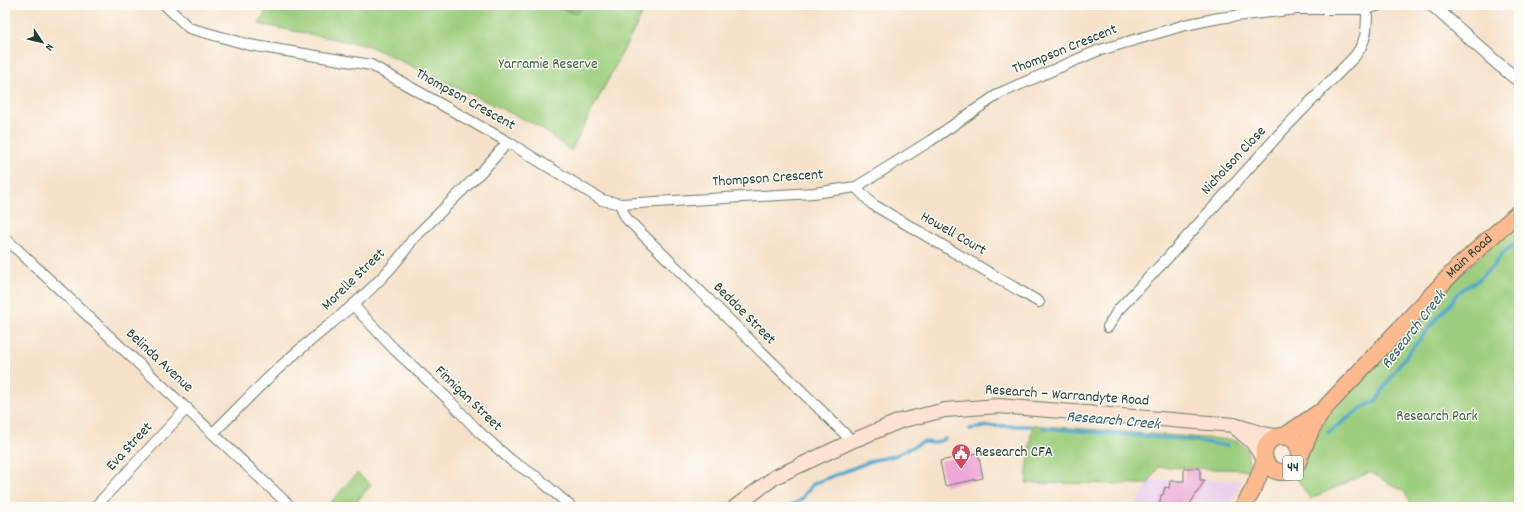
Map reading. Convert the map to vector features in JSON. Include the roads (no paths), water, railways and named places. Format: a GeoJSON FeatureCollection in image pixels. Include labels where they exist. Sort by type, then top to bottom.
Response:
{"type":"FeatureCollection","features":[{"type":"Feature","properties":{"kind":"main road","name":"Main Road"},"geometry":{"type":"LineString","coordinates":[[1245,505],[1265,485],[1294,467],[1312,428],[1324,409],[1457,268],[1519,212]]}},
{"type":"Feature","properties":{"kind":"main road","name":"Research – Warrandyte Road"},"geometry":{"type":"LineString","coordinates":[[735,507],[775,477],[852,441],[900,422],[945,410],[998,406],[1240,426],[1263,434],[1281,437]]}},
{"type":"Feature","properties":{"kind":"main road","name":"Main Road"},"geometry":{"type":"LineString","coordinates":[[1245,505],[1258,480],[1265,459],[1265,449],[1267,444],[1271,440],[1281,437],[1324,409]]}},
{"type":"Feature","properties":{"kind":"main road","name":"Research – Warrandyte Road"},"geometry":{"type":"LineString","coordinates":[[1228,425],[1238,429],[1247,437],[1265,459]]}},
{"type":"Feature","properties":{"kind":"main road","name":"44"},"geometry":{"type":"LineString","coordinates":[[1281,437],[1291,439],[1297,445],[1300,454],[1299,459]]}},
{"type":"Feature","properties":{"kind":"main road","name":"44"},"geometry":{"type":"LineString","coordinates":[[1265,459],[1270,468],[1273,470],[1286,472]]}},
{"type":"Feature","properties":{"kind":"street","name":"Thompson Crescent"},"geometry":{"type":"LineString","coordinates":[[165,5],[190,28],[242,43],[371,65],[508,142],[602,200],[621,204],[814,193],[856,187],[930,141],[1000,93],[1097,51],[1185,25],[1219,18],[1297,10],[1367,9],[1380,5]]}},
{"type":"Feature","properties":{"kind":"street"},"geometry":{"type":"LineString","coordinates":[[1432,5],[1519,81]]}},
{"type":"Feature","properties":{"kind":"street","name":"Nicholson Close"},"geometry":{"type":"LineString","coordinates":[[1108,327],[1118,310],[1174,251],[1283,130],[1355,56],[1363,46],[1367,34],[1367,9]]}},
{"type":"Feature","properties":{"kind":"street","name":"Morelle Street"},"geometry":{"type":"LineString","coordinates":[[213,433],[288,360],[374,287],[405,251],[413,239],[485,168],[508,142]]}},
{"type":"Feature","properties":{"kind":"street","name":"Howell Court"},"geometry":{"type":"LineString","coordinates":[[856,187],[872,204],[1040,302]]}},
{"type":"Feature","properties":{"kind":"street","name":"Beddoe Street"},"geometry":{"type":"LineString","coordinates":[[621,204],[627,219],[852,441]]}},
{"type":"Feature","properties":{"kind":"street","name":"Belinda Avenue"},"geometry":{"type":"LineString","coordinates":[[5,238],[291,507]]}},
{"type":"Feature","properties":{"kind":"street","name":"Finnigan Street"},"geometry":{"type":"LineString","coordinates":[[353,305],[394,349],[447,398],[479,432],[512,461],[538,478],[569,505]]}},
{"type":"Feature","properties":{"kind":"street","name":"Eva Street"},"geometry":{"type":"LineString","coordinates":[[95,507],[187,408]]}},
{"type":"Feature","properties":{"kind":"waterway","name":"Research Creek"},"geometry":{"type":"LineString","coordinates":[[1328,433],[1360,409],[1377,400],[1398,366],[1458,293],[1477,281],[1492,267],[1503,253],[1519,241]]}},
{"type":"Feature","properties":{"kind":"waterway","name":"Research Creek"},"geometry":{"type":"LineString","coordinates":[[970,429],[989,426],[1029,426]]}},
{"type":"Feature","properties":{"kind":"waterway","name":"Research Creek"},"geometry":{"type":"LineString","coordinates":[[1043,428],[1190,440],[1228,446]]}},
{"type":"Feature","properties":{"kind":"waterway","name":"Research Creek"},"geometry":{"type":"LineString","coordinates":[[788,507],[801,500],[815,483],[874,460],[894,456],[923,442],[935,443],[945,439]]}},
{"type":"Feature","properties":{"kind":"place","name":"Research CFA"},"geometry":{"type":"Point","coordinates":[961,470]}},
{"type":"Feature","properties":{"kind":"park label","name":"Yarramie Reserve"},"geometry":{"type":"Point","coordinates":[548,65]}},
{"type":"Feature","properties":{"kind":"park label","name":"Research Park"},"geometry":{"type":"Point","coordinates":[1437,417]}}]}
